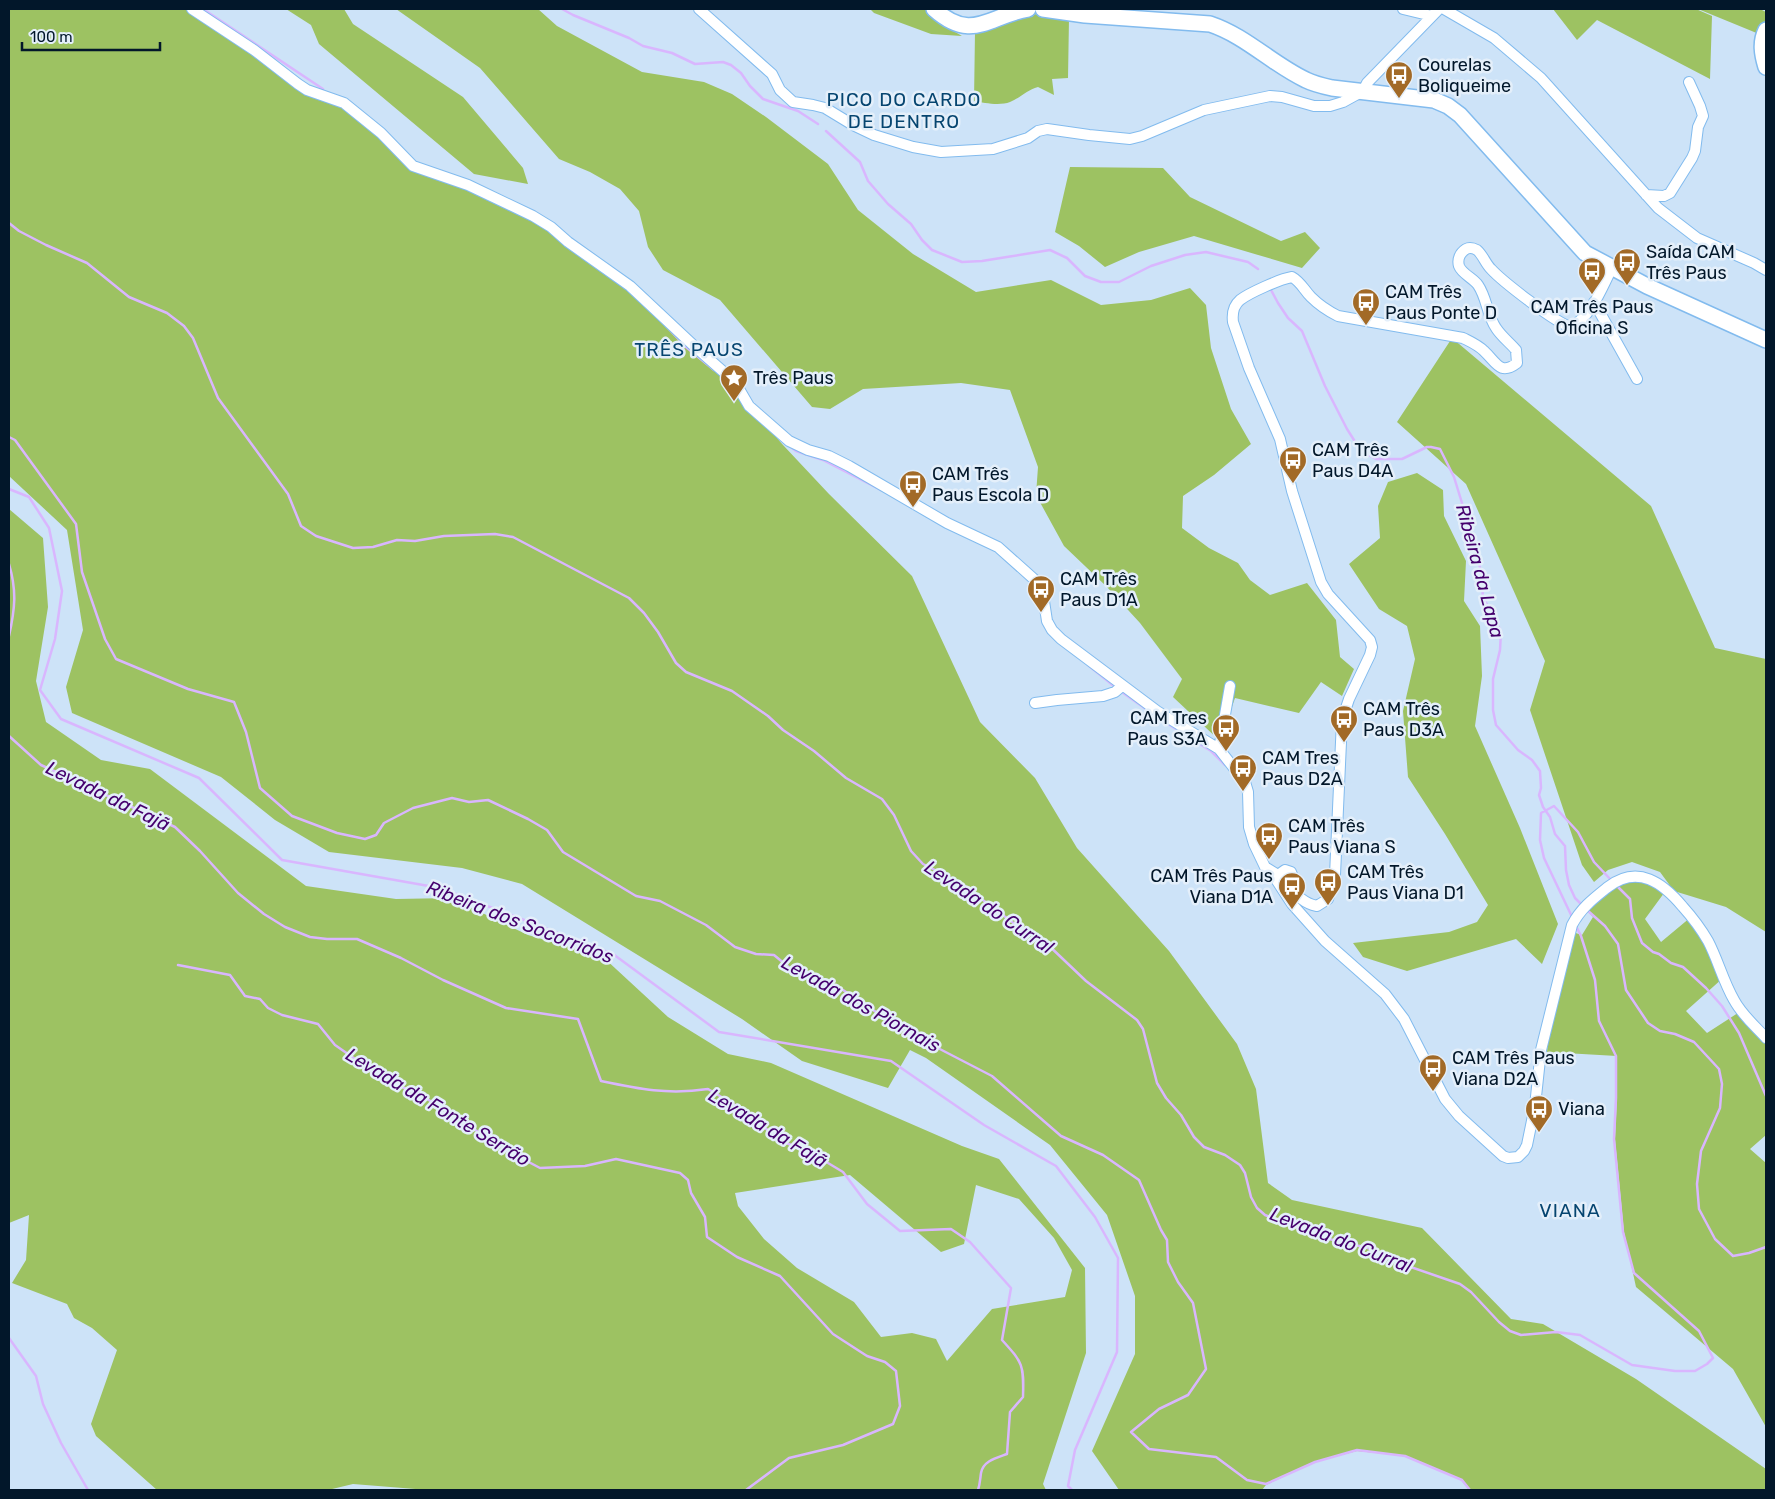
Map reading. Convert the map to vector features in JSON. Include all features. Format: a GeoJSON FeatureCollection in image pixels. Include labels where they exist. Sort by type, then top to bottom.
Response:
{"type":"FeatureCollection","features":[{"type":"Feature","properties":{"kind":"main road"},"geometry":{"type":"LineString","coordinates":[[934,9],[943,17],[961,25],[969,26],[982,24],[1019,10],[1028,9]]}},
{"type":"Feature","properties":{"kind":"main road"},"geometry":{"type":"LineString","coordinates":[[1043,9],[1085,16],[1210,24],[1241,38],[1305,80],[1332,88],[1434,100],[1460,114],[1585,253],[1646,286],[1766,340]]}},
{"type":"Feature","properties":{"kind":"main road"},"geometry":{"type":"LineString","coordinates":[[1766,30],[1762,43],[1766,67]]}},
{"type":"Feature","properties":{"kind":"street"},"geometry":{"type":"LineString","coordinates":[[192,9],[254,50],[307,90],[344,103],[380,133],[413,166],[468,184],[551,227],[568,242],[630,286],[735,382],[749,406],[788,441],[808,450],[829,456],[849,466],[947,523],[998,547],[1042,588],[1047,621],[1052,630],[1061,639],[1156,712],[1219,749],[1245,782],[1248,792],[1249,827],[1254,844],[1265,867],[1278,875]]}},
{"type":"Feature","properties":{"kind":"street"},"geometry":{"type":"LineString","coordinates":[[699,9],[772,74],[780,90],[792,102],[825,108],[874,136],[913,147],[941,152],[993,149],[1028,138],[1038,131],[1047,129],[1130,139],[1178,122],[1204,110],[1270,96],[1282,97],[1314,106],[1330,106],[1343,102],[1363,91],[1436,12]]}},
{"type":"Feature","properties":{"kind":"street"},"geometry":{"type":"LineString","coordinates":[[1403,9],[1436,12]]}},
{"type":"Feature","properties":{"kind":"street"},"geometry":{"type":"LineString","coordinates":[[1444,9],[1494,38],[1541,78],[1658,208],[1697,238],[1766,270]]}},
{"type":"Feature","properties":{"kind":"street"},"geometry":{"type":"LineString","coordinates":[[1646,195],[1664,196],[1670,193],[1695,151],[1697,132],[1703,116],[1689,82]]}},
{"type":"Feature","properties":{"kind":"street"},"geometry":{"type":"LineString","coordinates":[[1612,268],[1594,302],[1578,324],[1571,327],[1565,326],[1490,268],[1480,252],[1474,248],[1468,248],[1464,251],[1459,258],[1458,264],[1478,284],[1496,328],[1516,350],[1516,362],[1511,367],[1506,368],[1500,368],[1474,343],[1463,338],[1338,316],[1323,308],[1292,277],[1276,282],[1240,300],[1235,307],[1232,315],[1233,322],[1249,368],[1280,438],[1292,491],[1321,582],[1328,594],[1364,632],[1370,640],[1372,647],[1370,655],[1348,699],[1342,720],[1335,874],[1330,895],[1321,905],[1312,905],[1305,902],[1295,891],[1294,878],[1291,872],[1282,870],[1278,875],[1277,881],[1292,904],[1325,941],[1385,994],[1404,1019],[1445,1100],[1503,1156],[1508,1158],[1518,1157],[1524,1151],[1531,1130],[1541,1050],[1570,931],[1582,908],[1623,878],[1640,877],[1655,881],[1673,895],[1692,917],[1708,942],[1723,978],[1741,1011],[1766,1038]]}},
{"type":"Feature","properties":{"kind":"street"},"geometry":{"type":"LineString","coordinates":[[1594,302],[1637,379]]}},
{"type":"Feature","properties":{"kind":"street"},"geometry":{"type":"LineString","coordinates":[[1035,703],[1103,696],[1116,692],[1122,686]]}},
{"type":"Feature","properties":{"kind":"street"},"geometry":{"type":"LineString","coordinates":[[1219,749],[1230,686]]}},
{"type":"Feature","properties":{"kind":"green space"},"geometry":{"type":"Polygon","coordinates":[[[9,9],[192,9],[298,84],[344,103],[413,166],[533,216],[630,286],[735,382],[749,406],[783,445],[829,494],[912,576],[980,722],[1035,778],[1077,848],[1169,951],[1237,1044],[1256,1089],[1268,1183],[1292,1200],[1422,1228],[1511,1319],[1543,1324],[1636,1379],[1766,1469],[1766,1490],[1469,1490],[1461,1480],[1405,1456],[1357,1451],[1315,1462],[1266,1485],[1262,1490],[1119,1490],[1092,1451],[1135,1354],[1135,1296],[1107,1215],[1050,1145],[926,1058],[910,1050],[888,1088],[802,1061],[742,1019],[522,884],[462,868],[329,852],[275,820],[221,777],[72,713],[66,687],[83,630],[67,530],[9,476],[9,9]]]}},
{"type":"Feature","properties":{"kind":"green space"},"geometry":{"type":"Polygon","coordinates":[[[286,9],[344,9],[353,24],[463,97],[523,168],[528,184],[474,174],[319,44],[311,25],[286,9]]]}},
{"type":"Feature","properties":{"kind":"green space"},"geometry":{"type":"Polygon","coordinates":[[[396,9],[538,9],[557,26],[642,72],[704,82],[732,94],[828,164],[858,210],[913,254],[976,292],[1051,280],[1101,305],[1151,300],[1190,288],[1206,305],[1211,348],[1231,409],[1251,444],[1214,475],[1183,496],[1182,528],[1209,548],[1238,563],[1250,580],[1270,595],[1307,583],[1336,620],[1340,657],[1354,669],[1342,696],[1321,682],[1299,713],[1235,698],[1220,741],[1173,697],[1182,679],[1140,623],[1107,587],[1064,546],[1036,495],[1038,467],[1010,390],[961,383],[863,389],[830,409],[812,407],[720,300],[663,270],[648,247],[639,211],[620,189],[590,172],[559,159],[480,68],[396,9]]]}},
{"type":"Feature","properties":{"kind":"green space"},"geometry":{"type":"Polygon","coordinates":[[[870,9],[926,9],[945,26],[962,36],[931,34],[874,13],[870,9]]]}},
{"type":"Feature","properties":{"kind":"green space"},"geometry":{"type":"Polygon","coordinates":[[[1553,9],[1696,9],[1712,16],[1710,79],[1597,20],[1577,40],[1553,9]]]}},
{"type":"Feature","properties":{"kind":"green space"},"geometry":{"type":"Polygon","coordinates":[[[1698,9],[1760,9],[1766,12],[1766,22],[1759,34],[1698,9]]]}},
{"type":"Feature","properties":{"kind":"green space"},"geometry":{"type":"Polygon","coordinates":[[[1031,14],[1069,18],[1068,78],[1052,79],[1054,95],[1038,87],[1014,100],[1002,104],[974,101],[975,32],[1031,14]]]}},
{"type":"Feature","properties":{"kind":"green space"},"geometry":{"type":"Polygon","coordinates":[[[1070,167],[1163,168],[1190,197],[1281,241],[1305,232],[1320,248],[1302,268],[1194,236],[1139,252],[1105,267],[1079,246],[1055,232],[1070,167]]]}},
{"type":"Feature","properties":{"kind":"green space"},"geometry":{"type":"Polygon","coordinates":[[[1452,338],[1651,506],[1715,648],[1766,659],[1766,932],[1726,907],[1674,891],[1660,872],[1632,862],[1608,870],[1594,882],[1582,865],[1530,710],[1545,661],[1466,484],[1397,422],[1452,338]]]}},
{"type":"Feature","properties":{"kind":"green space"},"geometry":{"type":"Polygon","coordinates":[[[1417,473],[1443,490],[1444,516],[1466,561],[1464,601],[1480,626],[1482,676],[1475,726],[1520,828],[1558,924],[1542,964],[1516,939],[1407,971],[1363,957],[1353,943],[1449,932],[1477,922],[1488,905],[1408,777],[1403,711],[1415,659],[1407,626],[1379,609],[1349,564],[1380,538],[1378,506],[1388,482],[1417,473]]]}},
{"type":"Feature","properties":{"kind":"green space"},"geometry":{"type":"Polygon","coordinates":[[[9,509],[43,538],[48,607],[36,681],[46,722],[101,760],[150,769],[306,886],[396,899],[451,898],[528,935],[603,957],[668,1017],[728,1054],[771,1063],[962,1146],[999,1159],[1085,1268],[1086,1353],[1043,1484],[1046,1490],[428,1490],[353,1484],[328,1490],[157,1490],[96,1436],[91,1424],[117,1350],[92,1328],[74,1318],[67,1304],[12,1283],[26,1260],[29,1215],[9,1223],[9,509]],[[850,1175],[735,1193],[738,1206],[764,1239],[797,1268],[854,1302],[881,1337],[912,1333],[936,1339],[947,1361],[992,1309],[1065,1297],[1072,1270],[1054,1238],[1019,1199],[976,1185],[964,1244],[941,1252],[850,1175]]]}},
{"type":"Feature","properties":{"kind":"green space"},"geometry":{"type":"Polygon","coordinates":[[[1631,877],[1667,889],[1645,919],[1661,942],[1691,917],[1723,978],[1686,1011],[1707,1033],[1741,1011],[1766,1038],[1766,1135],[1750,1149],[1766,1163],[1766,1427],[1733,1369],[1636,1287],[1624,1232],[1615,1139],[1617,1056],[1547,1052],[1549,1029],[1569,931],[1582,935],[1593,917],[1585,909],[1631,877]]]}},
{"type":"Feature","properties":{"kind":"waterway"},"geometry":{"type":"LineString","coordinates":[[203,9],[323,89]]}},
{"type":"Feature","properties":{"kind":"waterway"},"geometry":{"type":"LineString","coordinates":[[562,9],[643,46],[672,53],[695,64],[723,62],[731,65],[741,73],[750,86],[763,99],[798,111],[818,124]]}},
{"type":"Feature","properties":{"kind":"waterway"},"geometry":{"type":"LineString","coordinates":[[826,131],[860,162],[868,181],[888,204],[911,224],[932,250],[962,262],[982,261],[1050,250],[1067,258],[1085,276],[1101,282],[1119,282],[1151,266],[1185,255],[1206,252],[1248,262],[1258,269]]}},
{"type":"Feature","properties":{"kind":"waterway","name":"Levada do Curral"},"geometry":{"type":"LineString","coordinates":[[9,223],[19,231],[46,245],[87,263],[129,297],[167,313],[184,326],[193,338],[218,398],[288,494],[301,526],[316,536],[353,548],[373,547],[397,540],[415,541],[444,536],[495,534],[513,537],[629,598],[644,613],[658,632],[676,663],[686,672],[732,691],[814,751],[846,778],[882,799],[894,815],[911,851],[923,864],[959,882],[1020,928],[1044,941],[1086,981],[1137,1020],[1143,1029],[1157,1083],[1166,1098],[1181,1115],[1194,1137],[1204,1147],[1225,1155],[1240,1165],[1245,1173],[1251,1197],[1257,1208],[1265,1215],[1307,1227],[1329,1239],[1368,1248],[1402,1264],[1460,1284],[1471,1292],[1499,1322],[1510,1331],[1521,1335],[1556,1332],[1580,1335],[1632,1365],[1675,1371],[1695,1371],[1713,1358],[1699,1331],[1634,1273],[1623,1232],[1614,1139],[1616,1056],[1599,1021],[1595,980],[1581,936],[1575,924]]}},
{"type":"Feature","properties":{"kind":"waterway","name":"Ribeira da Lapa"},"geometry":{"type":"LineString","coordinates":[[1270,288],[1288,318],[1302,331],[1325,386],[1347,429],[1361,451],[1376,459],[1402,459],[1427,447],[1440,449],[1454,477],[1462,503],[1464,524],[1478,550],[1483,597],[1501,631],[1500,650],[1493,679],[1493,710],[1496,725],[1518,750],[1532,760],[1540,771],[1541,788],[1539,795],[1543,807],[1550,817],[1555,834],[1565,846],[1569,885],[1575,898],[1583,906]]}},
{"type":"Feature","properties":{"kind":"waterway"},"geometry":{"type":"LineString","coordinates":[[666,326],[686,347],[714,370]]}},
{"type":"Feature","properties":{"kind":"waterway","name":"Levada dos Piornais"},"geometry":{"type":"LineString","coordinates":[[9,437],[15,440],[76,524],[82,572],[105,639],[116,659],[188,689],[234,702],[246,732],[260,788],[292,816],[337,833],[365,839],[376,835],[384,823],[413,808],[452,798],[469,802],[488,800],[547,830],[563,852],[636,896],[660,901],[706,925],[735,947],[756,954],[774,955],[791,969],[840,988],[903,1030],[992,1076],[1061,1136],[1103,1155],[1139,1180],[1167,1240],[1168,1262],[1178,1282],[1193,1303],[1206,1369],[1188,1395],[1159,1409],[1131,1432],[1149,1449],[1216,1457],[1247,1480],[1266,1484],[1315,1462],[1357,1450],[1405,1456],[1462,1480],[1470,1490]]}},
{"type":"Feature","properties":{"kind":"waterway"},"geometry":{"type":"LineString","coordinates":[[791,447],[796,451],[823,460],[881,490]]}},
{"type":"Feature","properties":{"kind":"waterway","name":"Ribeira dos Socorridos"},"geometry":{"type":"LineString","coordinates":[[9,489],[29,497],[49,528],[62,591],[55,639],[40,690],[61,719],[199,778],[282,860],[440,888],[613,954],[719,1032],[891,1061],[984,1125],[1056,1166],[1095,1217],[1118,1258],[1117,1352],[1075,1450],[1068,1486],[1072,1490]]}},
{"type":"Feature","properties":{"kind":"waterway","name":"Levada da Fajã"},"geometry":{"type":"LineString","coordinates":[[9,564],[14,600],[9,636]]}},
{"type":"Feature","properties":{"kind":"waterway"},"geometry":{"type":"LineString","coordinates":[[1088,665],[1115,687]]}},
{"type":"Feature","properties":{"kind":"waterway"},"geometry":{"type":"LineString","coordinates":[[1119,690],[1160,719],[1211,751],[1225,765]]}},
{"type":"Feature","properties":{"kind":"waterway","name":"Levada da Fajã"},"geometry":{"type":"LineString","coordinates":[[9,736],[41,765],[175,827],[200,851],[238,893],[264,914],[285,927],[310,937],[357,939],[506,1008],[578,1019],[601,1081],[641,1089],[667,1091],[708,1089],[745,1111],[778,1139],[823,1160],[843,1172],[867,1204],[900,1231],[951,1229],[970,1242],[1011,1288],[1002,1340],[1021,1365],[1023,1378],[1023,1397],[1010,1412],[1007,1454],[991,1460],[984,1466],[978,1490]]}},
{"type":"Feature","properties":{"kind":"waterway","name":"Levada do Curral"},"geometry":{"type":"LineString","coordinates":[[1573,919],[1544,858],[1540,840],[1541,813],[1554,806],[1578,832],[1594,862],[1613,882]]}},
{"type":"Feature","properties":{"kind":"waterway","name":"Levada do Curral"},"geometry":{"type":"LineString","coordinates":[[1617,886],[1630,899],[1632,918],[1642,943],[1671,963],[1683,967],[1722,1006],[1739,1033],[1766,1096]]}},
{"type":"Feature","properties":{"kind":"waterway"},"geometry":{"type":"LineString","coordinates":[[1587,910],[1605,926],[1618,944],[1626,990],[1648,1023],[1660,1031],[1675,1034],[1694,1042],[1719,1069],[1722,1084],[1720,1108],[1701,1151],[1697,1184],[1699,1209],[1715,1239],[1733,1256],[1766,1247]]}},
{"type":"Feature","properties":{"kind":"waterway","name":"Levada da Fonte Serrão"},"geometry":{"type":"LineString","coordinates":[[178,965],[230,975],[245,996],[260,999],[268,1008],[282,1015],[318,1024],[335,1045],[358,1061],[380,1070],[390,1082],[421,1095],[508,1151],[540,1168],[585,1166],[616,1159],[680,1173],[688,1180],[691,1193],[705,1217],[707,1237],[737,1257],[780,1276],[833,1334],[867,1356],[885,1362],[896,1371],[900,1406],[893,1424],[843,1445],[789,1458],[746,1490]]}},
{"type":"Feature","properties":{"kind":"waterway"},"geometry":{"type":"LineString","coordinates":[[9,1338],[36,1376],[43,1404],[61,1443],[88,1490]]}},
{"type":"Feature","properties":{"kind":"place","name":"Courelas Boliqueime"},"geometry":{"type":"Point","coordinates":[1399,99]}},
{"type":"Feature","properties":{"kind":"place","name":"Saída CAM Três Paus"},"geometry":{"type":"Point","coordinates":[1627,286]}},
{"type":"Feature","properties":{"kind":"place","name":"CAM Três Paus Oficina S"},"geometry":{"type":"Point","coordinates":[1592,295]}},
{"type":"Feature","properties":{"kind":"place","name":"CAM Três Paus Ponte D"},"geometry":{"type":"Point","coordinates":[1366,326]}},
{"type":"Feature","properties":{"kind":"place","name":"Três Paus"},"geometry":{"type":"Point","coordinates":[734,402]}},
{"type":"Feature","properties":{"kind":"place","name":"CAM Três Paus D4A"},"geometry":{"type":"Point","coordinates":[1293,484]}},
{"type":"Feature","properties":{"kind":"place","name":"CAM Três Paus Escola D"},"geometry":{"type":"Point","coordinates":[913,508]}},
{"type":"Feature","properties":{"kind":"place","name":"CAM Três Paus D1A"},"geometry":{"type":"Point","coordinates":[1041,613]}},
{"type":"Feature","properties":{"kind":"place","name":"CAM Três Paus D3A"},"geometry":{"type":"Point","coordinates":[1344,743]}},
{"type":"Feature","properties":{"kind":"place","name":"CAM Tres Paus S3A"},"geometry":{"type":"Point","coordinates":[1226,752]}},
{"type":"Feature","properties":{"kind":"place","name":"CAM Tres Paus D2A"},"geometry":{"type":"Point","coordinates":[1243,792]}},
{"type":"Feature","properties":{"kind":"place","name":"CAM Três Paus Viana S"},"geometry":{"type":"Point","coordinates":[1269,860]}},
{"type":"Feature","properties":{"kind":"place","name":"CAM Três Paus Viana D1"},"geometry":{"type":"Point","coordinates":[1328,906]}},
{"type":"Feature","properties":{"kind":"place","name":"CAM Três Paus Viana D1A"},"geometry":{"type":"Point","coordinates":[1292,910]}},
{"type":"Feature","properties":{"kind":"place","name":"CAM Três Paus Viana D2A"},"geometry":{"type":"Point","coordinates":[1433,1092]}},
{"type":"Feature","properties":{"kind":"place","name":"Viana"},"geometry":{"type":"Point","coordinates":[1539,1133]}},
{"type":"Feature","properties":{"kind":"district","name":"PICO DO CARDO DE DENTRO"},"geometry":{"type":"Point","coordinates":[904,110]}},
{"type":"Feature","properties":{"kind":"district","name":"TRÊS PAUS"},"geometry":{"type":"Point","coordinates":[689,349]}},
{"type":"Feature","properties":{"kind":"district","name":"VIANA"},"geometry":{"type":"Point","coordinates":[1570,1210]}}]}
